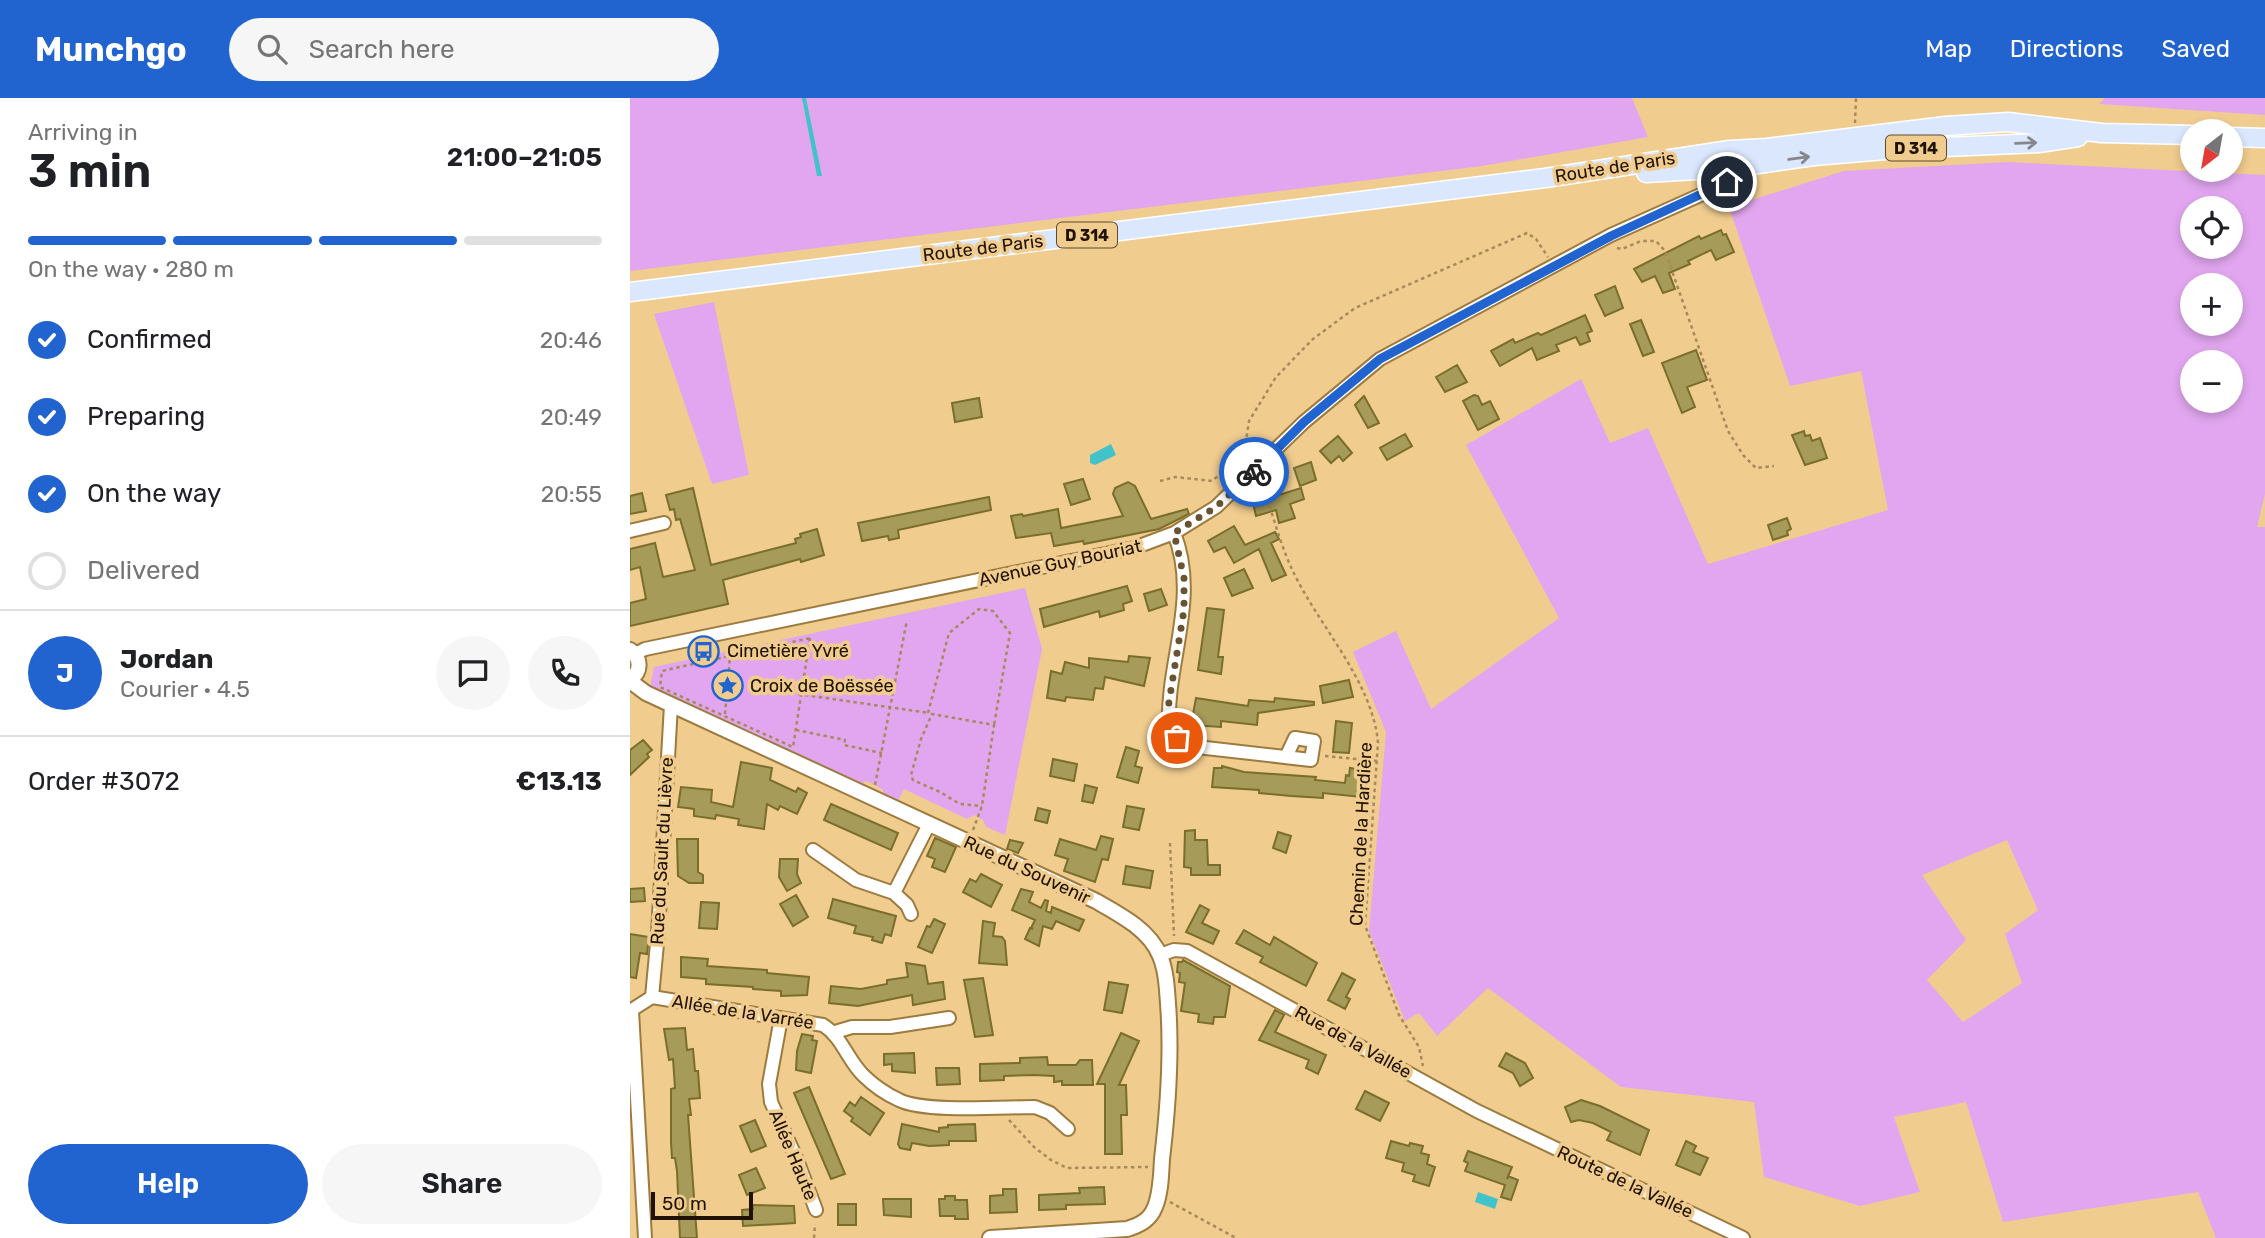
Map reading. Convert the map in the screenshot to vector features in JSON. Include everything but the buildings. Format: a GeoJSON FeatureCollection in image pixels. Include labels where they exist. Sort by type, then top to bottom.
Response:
{"type":"FeatureCollection","features":[{"type":"Feature","properties":{"kind":"main road","name":"Route de Paris"},"geometry":{"type":"LineString","coordinates":[[630,292],[1545,177],[1730,150],[1946,126],[2008,122],[2102,133],[2180,135]]}},
{"type":"Feature","properties":{"kind":"main road","name":"Route de Paris"},"geometry":{"type":"LineString","coordinates":[[1545,177],[1731,168],[1814,156],[1910,148],[2039,143],[2102,133]]}},
{"type":"Feature","properties":{"kind":"main road"},"geometry":{"type":"LineString","coordinates":[[2244,137],[2265,138]]}},
{"type":"Feature","properties":{"kind":"street"},"geometry":{"type":"LineString","coordinates":[[1730,150],[1731,168]]}},
{"type":"Feature","properties":{"kind":"street","name":"Avenue Guy Bouriat"},"geometry":{"type":"LineString","coordinates":[[633,652],[1141,546],[1174,533],[1223,501],[1304,422],[1380,359],[1611,236],[1716,188],[1727,182],[1732,174],[1731,168]]}},
{"type":"Feature","properties":{"kind":"street"},"geometry":{"type":"LineString","coordinates":[[630,531],[664,523]]}},
{"type":"Feature","properties":{"kind":"street"},"geometry":{"type":"LineString","coordinates":[[1174,533],[1184,578],[1184,610],[1168,708],[1169,727],[1188,746],[1311,760],[1314,741],[1295,738],[1286,757]]}},
{"type":"Feature","properties":{"kind":"street"},"geometry":{"type":"LineString","coordinates":[[630,680],[639,667],[633,652]]}},
{"type":"Feature","properties":{"kind":"street","name":"Rue du Souvenir"},"geometry":{"type":"LineString","coordinates":[[630,680],[646,693],[671,705],[1096,901],[1139,929],[1167,953],[1166,983],[1170,1025],[1165,1134],[1158,1195],[1154,1209],[1140,1232]]}},
{"type":"Feature","properties":{"kind":"street","name":"Rue du Sault du Lièvre"},"geometry":{"type":"LineString","coordinates":[[652,997],[659,933],[671,705]]}},
{"type":"Feature","properties":{"kind":"street"},"geometry":{"type":"LineString","coordinates":[[894,893],[929,824]]}},
{"type":"Feature","properties":{"kind":"street"},"geometry":{"type":"LineString","coordinates":[[813,850],[856,880],[894,893],[907,905],[911,914]]}},
{"type":"Feature","properties":{"kind":"street","name":"Rue de la Vallée"},"geometry":{"type":"LineString","coordinates":[[1167,953],[1187,951],[1418,1079],[1544,1144]]}},
{"type":"Feature","properties":{"kind":"street","name":"Allée de la Varrée"},"geometry":{"type":"LineString","coordinates":[[631,1011],[652,997],[823,1025],[835,1032],[861,1073],[875,1086],[900,1101],[920,1107],[1035,1107],[1050,1113],[1068,1129]]}},
{"type":"Feature","properties":{"kind":"street"},"geometry":{"type":"LineString","coordinates":[[631,1011],[645,1238]]}},
{"type":"Feature","properties":{"kind":"street","name":"Allée Haute"},"geometry":{"type":"LineString","coordinates":[[781,1018],[769,1084],[771,1102],[816,1210]]}},
{"type":"Feature","properties":{"kind":"street"},"geometry":{"type":"LineString","coordinates":[[835,1032],[852,1027],[890,1027],[949,1018]]}},
{"type":"Feature","properties":{"kind":"street","name":"Route de la Vallée"},"geometry":{"type":"LineString","coordinates":[[1544,1144],[1743,1238]]}},
{"type":"Feature","properties":{"kind":"street"},"geometry":{"type":"LineString","coordinates":[[990,1238],[1127,1229],[1140,1232]]}},
{"type":"Feature","properties":{"kind":"path"},"geometry":{"type":"LineString","coordinates":[[1853,137],[1856,98]]}},
{"type":"Feature","properties":{"kind":"path"},"geometry":{"type":"LineString","coordinates":[[1160,481],[1175,477],[1212,481],[1244,454],[1249,421],[1276,377],[1313,339],[1355,308],[1527,233],[1536,239],[1553,266]]}},
{"type":"Feature","properties":{"kind":"path"},"geometry":{"type":"LineString","coordinates":[[1611,236],[1617,248],[1622,249],[1641,240],[1656,241],[1665,251],[1728,431],[1743,455],[1756,468],[1774,466]]}},
{"type":"Feature","properties":{"kind":"path","name":"Chemin de la Hardière"},"geometry":{"type":"LineString","coordinates":[[1256,480],[1265,491],[1291,568],[1355,678],[1377,723],[1377,761],[1365,925],[1399,1016],[1419,1047],[1424,1063],[1418,1079]]}},
{"type":"Feature","properties":{"kind":"path"},"geometry":{"type":"LineString","coordinates":[[968,843],[982,806],[1010,634],[993,611],[979,609],[949,634],[930,713],[911,775],[913,780],[960,804],[982,806]]}},
{"type":"Feature","properties":{"kind":"path"},"geometry":{"type":"LineString","coordinates":[[875,785],[907,620]]}},
{"type":"Feature","properties":{"kind":"path"},"geometry":{"type":"LineString","coordinates":[[652,678],[661,679],[662,671],[810,638],[796,730],[845,740],[844,745],[882,753]]}},
{"type":"Feature","properties":{"kind":"path"},"geometry":{"type":"LineString","coordinates":[[725,716],[727,691],[732,689],[728,682],[730,656]]}},
{"type":"Feature","properties":{"kind":"path"},"geometry":{"type":"LineString","coordinates":[[791,693],[994,725]]}},
{"type":"Feature","properties":{"kind":"path"},"geometry":{"type":"LineString","coordinates":[[1312,755],[1377,761]]}},
{"type":"Feature","properties":{"kind":"path"},"geometry":{"type":"LineString","coordinates":[[1167,953],[1170,843]]}},
{"type":"Feature","properties":{"kind":"path"},"geometry":{"type":"LineString","coordinates":[[1004,1107],[1008,1119],[1022,1136],[1051,1160],[1067,1168],[1145,1167]]}},
{"type":"Feature","properties":{"kind":"path"},"geometry":{"type":"LineString","coordinates":[[1158,1195],[1236,1238]]}},
{"type":"Feature","properties":{"kind":"shaded area"},"geometry":{"type":"Polygon","coordinates":[[[630,98],[1632,98],[1648,137],[1482,166],[630,271],[630,98]]]}},
{"type":"Feature","properties":{"kind":"shaded area"},"geometry":{"type":"Polygon","coordinates":[[[2105,98],[2265,98],[2265,115],[2099,104],[2105,98]]]}},
{"type":"Feature","properties":{"kind":"shaded area"},"geometry":{"type":"Polygon","coordinates":[[[2009,162],[2180,171],[2180,182],[2244,182],[2244,174],[2265,175],[2265,494],[2257,527],[2265,527],[2265,1238],[2216,1238],[2198,1192],[2003,1222],[1966,1102],[1894,1117],[1920,1192],[1860,1206],[1764,1177],[1754,1102],[1621,1087],[1488,988],[1437,1036],[1419,1013],[1405,1021],[1369,931],[1386,732],[1353,652],[1396,631],[1431,709],[1559,618],[1466,445],[1581,379],[1610,443],[1648,428],[1708,564],[1888,510],[1861,371],[1790,386],[1729,207],[1844,171],[2009,162]],[[2007,840],[1922,875],[1966,940],[1927,980],[1963,1022],[2022,983],[2005,934],[2038,910],[2007,840]]]}},
{"type":"Feature","properties":{"kind":"shaded area"},"geometry":{"type":"Polygon","coordinates":[[[714,302],[749,475],[712,484],[654,314],[714,302]]]}},
{"type":"Feature","properties":{"kind":"shaded area"},"geometry":{"type":"Polygon","coordinates":[[[1025,588],[1042,649],[1005,835],[986,827],[983,820],[974,815],[967,819],[904,789],[898,801],[867,781],[862,783],[650,687],[654,667],[1025,588]]]}},
{"type":"Feature","properties":{"kind":"water"},"geometry":{"type":"Polygon","coordinates":[[[802,98],[806,98],[822,176],[817,176],[802,98]]]}},
{"type":"Feature","properties":{"kind":"water"},"geometry":{"type":"Polygon","coordinates":[[[1111,444],[1116,455],[1095,465],[1090,463],[1090,455],[1111,444]]]}},
{"type":"Feature","properties":{"kind":"water"},"geometry":{"type":"Polygon","coordinates":[[[1478,1192],[1498,1199],[1495,1209],[1475,1202],[1478,1192]]]}},
{"type":"Feature","properties":{"kind":"way so far"},"geometry":{"type":"LineString","coordinates":[[1177,738],[1169,727],[1168,708],[1184,610],[1184,578],[1174,533],[1216,507],[1254,472]]}},
{"type":"Feature","properties":{"kind":"place","name":"Cimetière Yvré"},"geometry":{"type":"Point","coordinates":[704,651]}},
{"type":"Feature","properties":{"kind":"place","name":"Croix de Boëssée"},"geometry":{"type":"Point","coordinates":[727,686]}},
{"type":"Feature","properties":{"kind":"route"},"geometry":{"type":"LineString","coordinates":[[1254,472],[1304,422],[1380,359],[1611,236],[1727,182]]}}]}
